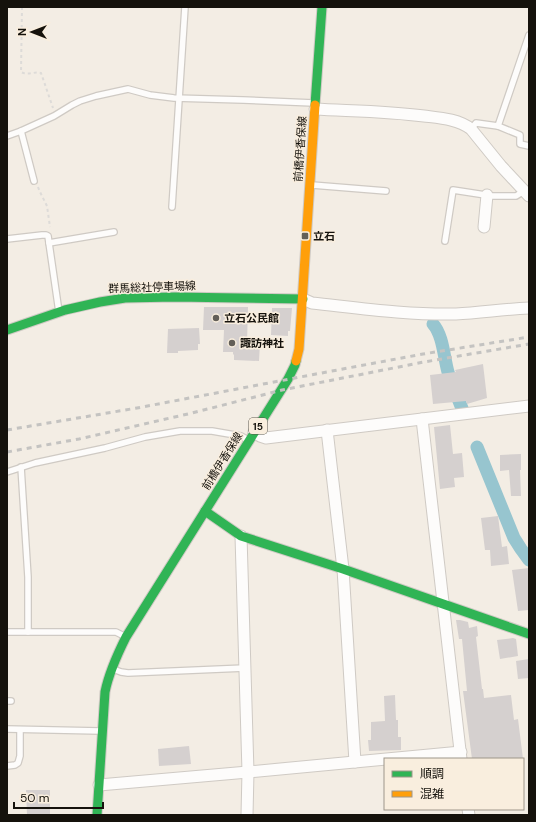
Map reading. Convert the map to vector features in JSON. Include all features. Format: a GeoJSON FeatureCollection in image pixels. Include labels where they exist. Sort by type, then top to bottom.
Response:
{"type":"FeatureCollection","features":[{"type":"Feature","properties":{"kind":"main road","name":"前橋伊香保線"},"geometry":{"type":"LineString","coordinates":[[97,815],[105,692],[111,668],[126,637],[251,436],[288,380],[298,358],[300,349],[322,7]]}},
{"type":"Feature","properties":{"kind":"main road","name":"群馬総社停車場線"},"geometry":{"type":"LineString","coordinates":[[7,330],[59,312],[100,302],[136,298],[175,297],[303,299]]}},
{"type":"Feature","properties":{"kind":"main road"},"geometry":{"type":"LineString","coordinates":[[205,511],[241,536],[343,569],[529,634]]}},
{"type":"Feature","properties":{"kind":"street"},"geometry":{"type":"LineString","coordinates":[[315,106],[437,117],[466,125],[526,193]]}},
{"type":"Feature","properties":{"kind":"street"},"geometry":{"type":"LineString","coordinates":[[484,227],[487,195]]}},
{"type":"Feature","properties":{"kind":"street"},"geometry":{"type":"LineString","coordinates":[[303,299],[312,303],[398,312],[456,314],[529,308]]}},
{"type":"Feature","properties":{"kind":"street"},"geometry":{"type":"LineString","coordinates":[[251,436],[266,438],[529,406]]}},
{"type":"Feature","properties":{"kind":"street"},"geometry":{"type":"LineString","coordinates":[[416,758],[461,755],[422,419]]}},
{"type":"Feature","properties":{"kind":"street"},"geometry":{"type":"LineString","coordinates":[[328,430],[343,569],[355,762]]}},
{"type":"Feature","properties":{"kind":"street"},"geometry":{"type":"LineString","coordinates":[[241,536],[248,772],[247,815]]}},
{"type":"Feature","properties":{"kind":"street"},"geometry":{"type":"LineString","coordinates":[[99,785],[384,760]]}},
{"type":"Feature","properties":{"kind":"lane"},"geometry":{"type":"LineString","coordinates":[[172,207],[184,7]]}},
{"type":"Feature","properties":{"kind":"lane"},"geometry":{"type":"LineString","coordinates":[[498,126],[529,36]]}},
{"type":"Feature","properties":{"kind":"lane"},"geometry":{"type":"LineString","coordinates":[[7,136],[22,131],[80,101],[128,89],[150,95],[178,98],[242,100],[315,106]]}},
{"type":"Feature","properties":{"kind":"lane"},"geometry":{"type":"LineString","coordinates":[[471,129],[476,124],[498,126],[520,135],[520,144],[529,146]]}},
{"type":"Feature","properties":{"kind":"lane"},"geometry":{"type":"LineString","coordinates":[[22,131],[34,181]]}},
{"type":"Feature","properties":{"kind":"lane"},"geometry":{"type":"LineString","coordinates":[[310,184],[386,191]]}},
{"type":"Feature","properties":{"kind":"lane"},"geometry":{"type":"LineString","coordinates":[[445,241],[453,190],[487,195],[516,196],[526,193]]}},
{"type":"Feature","properties":{"kind":"lane"},"geometry":{"type":"LineString","coordinates":[[49,243],[114,232]]}},
{"type":"Feature","properties":{"kind":"lane"},"geometry":{"type":"LineString","coordinates":[[7,239],[42,235],[48,236],[59,312]]}},
{"type":"Feature","properties":{"kind":"lane"},"geometry":{"type":"LineString","coordinates":[[7,472],[35,463],[105,448],[145,437],[180,431],[212,432],[251,436]]}},
{"type":"Feature","properties":{"kind":"lane"},"geometry":{"type":"LineString","coordinates":[[21,467],[28,577],[28,632]]}},
{"type":"Feature","properties":{"kind":"lane"},"geometry":{"type":"LineString","coordinates":[[7,632],[116,632],[126,637]]}},
{"type":"Feature","properties":{"kind":"lane"},"geometry":{"type":"LineString","coordinates":[[111,668],[121,672],[245,668]]}},
{"type":"Feature","properties":{"kind":"lane"},"geometry":{"type":"LineString","coordinates":[[7,730],[102,731]]}},
{"type":"Feature","properties":{"kind":"lane"},"geometry":{"type":"LineString","coordinates":[[7,766],[18,763],[20,756],[20,730]]}},
{"type":"Feature","properties":{"kind":"path"},"geometry":{"type":"LineString","coordinates":[[22,7],[21,72],[24,74],[38,72],[41,74],[55,115]]}},
{"type":"Feature","properties":{"kind":"path"},"geometry":{"type":"LineString","coordinates":[[34,181],[37,182],[47,206],[51,234],[48,236]]}},
{"type":"Feature","properties":{"kind":"building"},"geometry":{"type":"Polygon","coordinates":[[[204,307],[248,307],[247,343],[260,343],[259,361],[234,360],[233,352],[223,352],[224,330],[203,330],[204,307]]]}},
{"type":"Feature","properties":{"kind":"building"},"geometry":{"type":"Polygon","coordinates":[[[272,308],[292,308],[290,331],[288,331],[288,336],[271,335],[272,308]]]}},
{"type":"Feature","properties":{"kind":"building"},"geometry":{"type":"Polygon","coordinates":[[[199,328],[200,344],[198,344],[198,350],[167,353],[168,329],[199,328]]]}},
{"type":"Feature","properties":{"kind":"building"},"geometry":{"type":"Polygon","coordinates":[[[483,364],[487,398],[467,404],[466,401],[433,404],[430,375],[456,372],[455,370],[483,364]]]}},
{"type":"Feature","properties":{"kind":"building"},"geometry":{"type":"Polygon","coordinates":[[[450,425],[453,454],[462,453],[464,477],[454,478],[455,487],[440,489],[434,427],[450,425]]]}},
{"type":"Feature","properties":{"kind":"building"},"geometry":{"type":"Polygon","coordinates":[[[521,454],[521,496],[511,496],[509,470],[500,471],[500,455],[521,454]]]}},
{"type":"Feature","properties":{"kind":"building"},"geometry":{"type":"Polygon","coordinates":[[[498,516],[502,547],[507,546],[509,564],[491,566],[490,550],[485,550],[481,518],[498,516]]]}},
{"type":"Feature","properties":{"kind":"building"},"geometry":{"type":"Polygon","coordinates":[[[529,568],[529,610],[518,611],[512,570],[529,568]]]}},
{"type":"Feature","properties":{"kind":"building"},"geometry":{"type":"Polygon","coordinates":[[[456,620],[468,622],[469,628],[477,626],[478,636],[476,637],[484,698],[511,695],[514,720],[518,719],[523,758],[472,758],[463,691],[467,691],[462,639],[459,639],[456,620]]]}},
{"type":"Feature","properties":{"kind":"building"},"geometry":{"type":"Polygon","coordinates":[[[516,639],[518,656],[500,659],[497,640],[516,639]]]}},
{"type":"Feature","properties":{"kind":"building"},"geometry":{"type":"Polygon","coordinates":[[[529,659],[529,678],[518,679],[516,661],[529,659]]]}},
{"type":"Feature","properties":{"kind":"building"},"geometry":{"type":"Polygon","coordinates":[[[395,695],[396,720],[398,720],[398,737],[401,737],[401,750],[369,751],[368,740],[371,740],[371,722],[385,721],[384,696],[395,695]]]}},
{"type":"Feature","properties":{"kind":"building"},"geometry":{"type":"Polygon","coordinates":[[[189,746],[191,764],[159,766],[158,749],[189,746]]]}},
{"type":"Feature","properties":{"kind":"building"},"geometry":{"type":"Polygon","coordinates":[[[26,790],[50,790],[50,815],[27,815],[26,790]]]}},
{"type":"Feature","properties":{"kind":"waterway"},"geometry":{"type":"LineString","coordinates":[[433,324],[439,334],[448,372],[463,411]]}},
{"type":"Feature","properties":{"kind":"waterway"},"geometry":{"type":"LineString","coordinates":[[477,447],[514,538],[529,560]]}},
{"type":"Feature","properties":{"kind":"railway"},"geometry":{"type":"LineString","coordinates":[[7,430],[137,408],[423,354],[529,337]]}},
{"type":"Feature","properties":{"kind":"railway"},"geometry":{"type":"LineString","coordinates":[[7,452],[79,439],[192,413],[282,390],[424,362],[529,344]]}},
{"type":"Feature","properties":{"kind":"traffic: fast"},"geometry":{"type":"LineString","coordinates":[[315,105],[322,7]]}},
{"type":"Feature","properties":{"kind":"traffic: fast"},"geometry":{"type":"LineString","coordinates":[[7,330],[65,310],[125,298],[175,297],[303,299]]}},
{"type":"Feature","properties":{"kind":"traffic: fast"},"geometry":{"type":"LineString","coordinates":[[97,815],[105,692],[116,657],[126,637],[288,379],[296,361]]}},
{"type":"Feature","properties":{"kind":"traffic: fast"},"geometry":{"type":"LineString","coordinates":[[205,511],[241,536],[343,569],[529,634]]}},
{"type":"Feature","properties":{"kind":"traffic: slow"},"geometry":{"type":"LineString","coordinates":[[296,361],[299,349],[315,105]]}},
{"type":"Feature","properties":{"kind":"place","name":"立石"},"geometry":{"type":"Point","coordinates":[305,236]}},
{"type":"Feature","properties":{"kind":"place","name":"立石公民館"},"geometry":{"type":"Point","coordinates":[216,318]}},
{"type":"Feature","properties":{"kind":"place","name":"諏訪神社"},"geometry":{"type":"Point","coordinates":[232,343]}}]}
